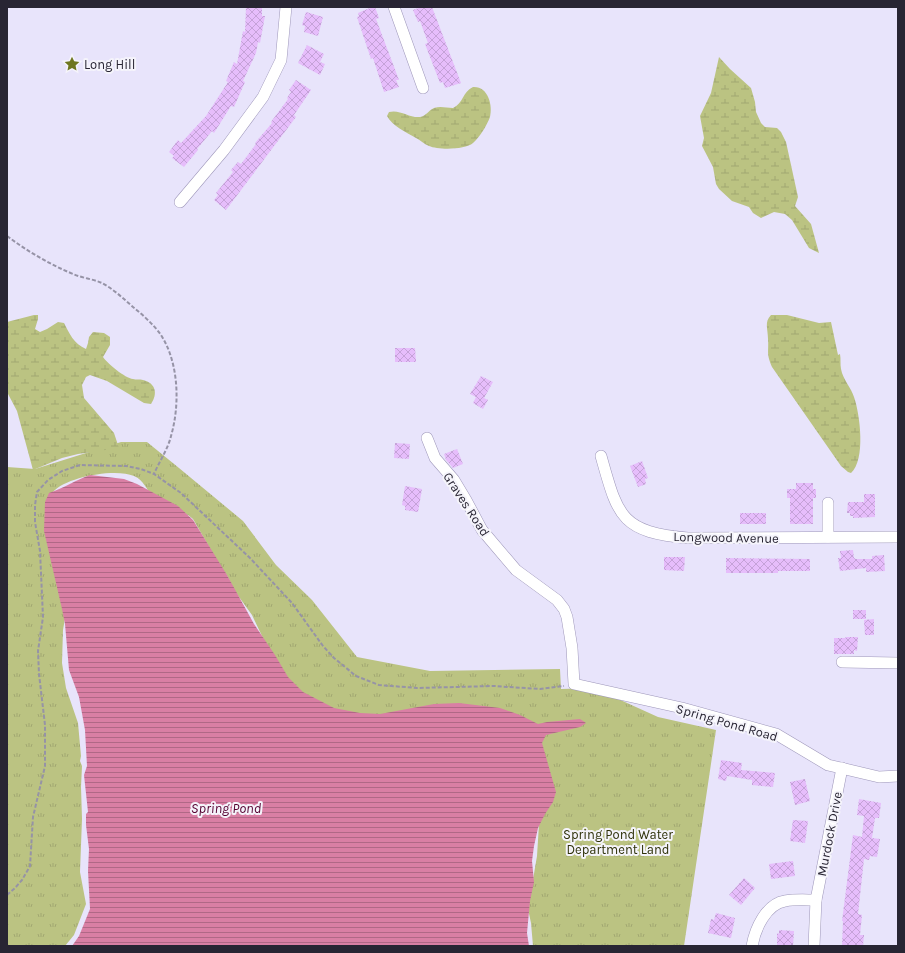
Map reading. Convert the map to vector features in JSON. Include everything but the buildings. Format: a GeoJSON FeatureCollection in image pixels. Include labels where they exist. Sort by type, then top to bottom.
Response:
{"type":"FeatureCollection","features":[{"type":"Feature","properties":{"kind":"street"},"geometry":{"type":"LineString","coordinates":[[180,202],[224,150],[263,96],[281,60],[286,7]]}},
{"type":"Feature","properties":{"kind":"street"},"geometry":{"type":"LineString","coordinates":[[394,7],[423,88]]}},
{"type":"Feature","properties":{"kind":"street","name":"Graves Road"},"geometry":{"type":"LineString","coordinates":[[427,438],[435,458],[458,487],[482,530],[516,570],[557,600],[564,609],[567,617],[572,648],[574,684]]}},
{"type":"Feature","properties":{"kind":"street","name":"Longwood Avenue"},"geometry":{"type":"LineString","coordinates":[[601,456],[611,490],[620,512],[627,520],[637,527],[664,536],[688,538],[898,537]]}},
{"type":"Feature","properties":{"kind":"street"},"geometry":{"type":"LineString","coordinates":[[828,503],[828,537]]}},
{"type":"Feature","properties":{"kind":"street"},"geometry":{"type":"LineString","coordinates":[[842,662],[898,663]]}},
{"type":"Feature","properties":{"kind":"street","name":"Spring Pond Road"},"geometry":{"type":"LineString","coordinates":[[574,684],[682,708],[776,734],[828,765],[879,777],[898,776]]}},
{"type":"Feature","properties":{"kind":"street","name":"Murdock Drive"},"geometry":{"type":"LineString","coordinates":[[814,946],[816,900],[842,768]]}},
{"type":"Feature","properties":{"kind":"street"},"geometry":{"type":"LineString","coordinates":[[752,946],[760,923],[768,911],[776,904],[785,900],[816,900]]}},
{"type":"Feature","properties":{"kind":"path"},"geometry":{"type":"LineString","coordinates":[[7,236],[19,245],[53,265],[74,274],[100,282],[110,288],[141,314],[160,334],[166,343],[174,366],[176,412],[171,437],[154,474]]}},
{"type":"Feature","properties":{"kind":"path"},"geometry":{"type":"LineString","coordinates":[[7,894],[22,880],[30,866],[34,812],[45,766],[45,725],[38,651],[43,617],[40,551],[34,510],[37,492],[48,480],[58,473],[73,466],[134,467],[154,474],[181,493],[243,550],[292,603],[322,646],[356,676],[379,685],[417,688],[494,686],[540,689],[574,684]]}},
{"type":"Feature","properties":{"kind":"green space"},"geometry":{"type":"Polygon","coordinates":[[[719,57],[751,88],[756,112],[761,123],[765,127],[777,128],[781,132],[786,142],[798,197],[795,206],[811,224],[819,253],[809,248],[792,220],[785,214],[774,212],[761,218],[753,213],[749,207],[732,201],[719,189],[716,184],[713,167],[702,146],[704,138],[700,116],[711,93],[719,57]]]}},
{"type":"Feature","properties":{"kind":"green space"},"geometry":{"type":"Polygon","coordinates":[[[473,87],[486,93],[490,102],[491,112],[489,120],[483,131],[473,143],[464,147],[451,149],[429,146],[396,126],[387,116],[389,112],[393,111],[420,117],[434,108],[453,108],[459,104],[467,91],[473,87]]]}},
{"type":"Feature","properties":{"kind":"green space"},"geometry":{"type":"Polygon","coordinates":[[[38,315],[35,329],[40,332],[58,322],[64,323],[75,341],[86,349],[89,337],[93,332],[104,333],[110,337],[110,345],[103,357],[105,360],[126,376],[147,381],[153,386],[155,396],[151,404],[144,403],[107,381],[90,375],[86,377],[82,385],[84,398],[114,433],[119,448],[62,458],[33,470],[17,411],[7,392],[7,322],[38,315]]]}},
{"type":"Feature","properties":{"kind":"green space"},"geometry":{"type":"Polygon","coordinates":[[[771,315],[787,315],[819,323],[831,322],[838,355],[840,354],[842,373],[854,397],[860,425],[859,458],[856,467],[851,473],[841,466],[772,367],[768,355],[767,326],[771,315]]]}},
{"type":"Feature","properties":{"kind":"green space","name":"Spring Pond Water Department Land"},"geometry":{"type":"Polygon","coordinates":[[[121,442],[147,442],[243,521],[276,565],[312,600],[357,657],[430,671],[560,669],[561,689],[594,688],[658,717],[716,730],[684,946],[533,946],[528,909],[537,856],[539,824],[357,727],[294,687],[271,655],[252,615],[234,590],[228,577],[193,519],[184,512],[153,496],[143,483],[134,476],[115,473],[91,475],[79,478],[68,482],[53,492],[58,575],[65,618],[62,663],[66,688],[78,723],[81,756],[80,761],[82,766],[80,872],[86,904],[74,935],[65,946],[7,946],[7,467],[35,469],[121,442]]]}},
{"type":"Feature","properties":{"kind":"water","name":"Spring Pond"},"geometry":{"type":"Polygon","coordinates":[[[90,475],[124,479],[137,484],[178,506],[193,520],[227,575],[254,624],[288,677],[303,692],[334,708],[360,713],[380,714],[434,704],[459,703],[500,708],[520,715],[538,724],[580,719],[586,723],[580,727],[546,735],[542,743],[556,792],[553,802],[538,828],[534,846],[532,861],[534,882],[530,901],[527,933],[529,946],[72,946],[79,936],[90,909],[88,871],[89,849],[86,825],[86,814],[88,812],[84,775],[87,766],[85,730],[79,697],[69,670],[65,624],[44,531],[45,502],[49,493],[90,475]]]}},
{"type":"Feature","properties":{"kind":"place","name":"Long Hill"},"geometry":{"type":"Point","coordinates":[72,64]}}]}
